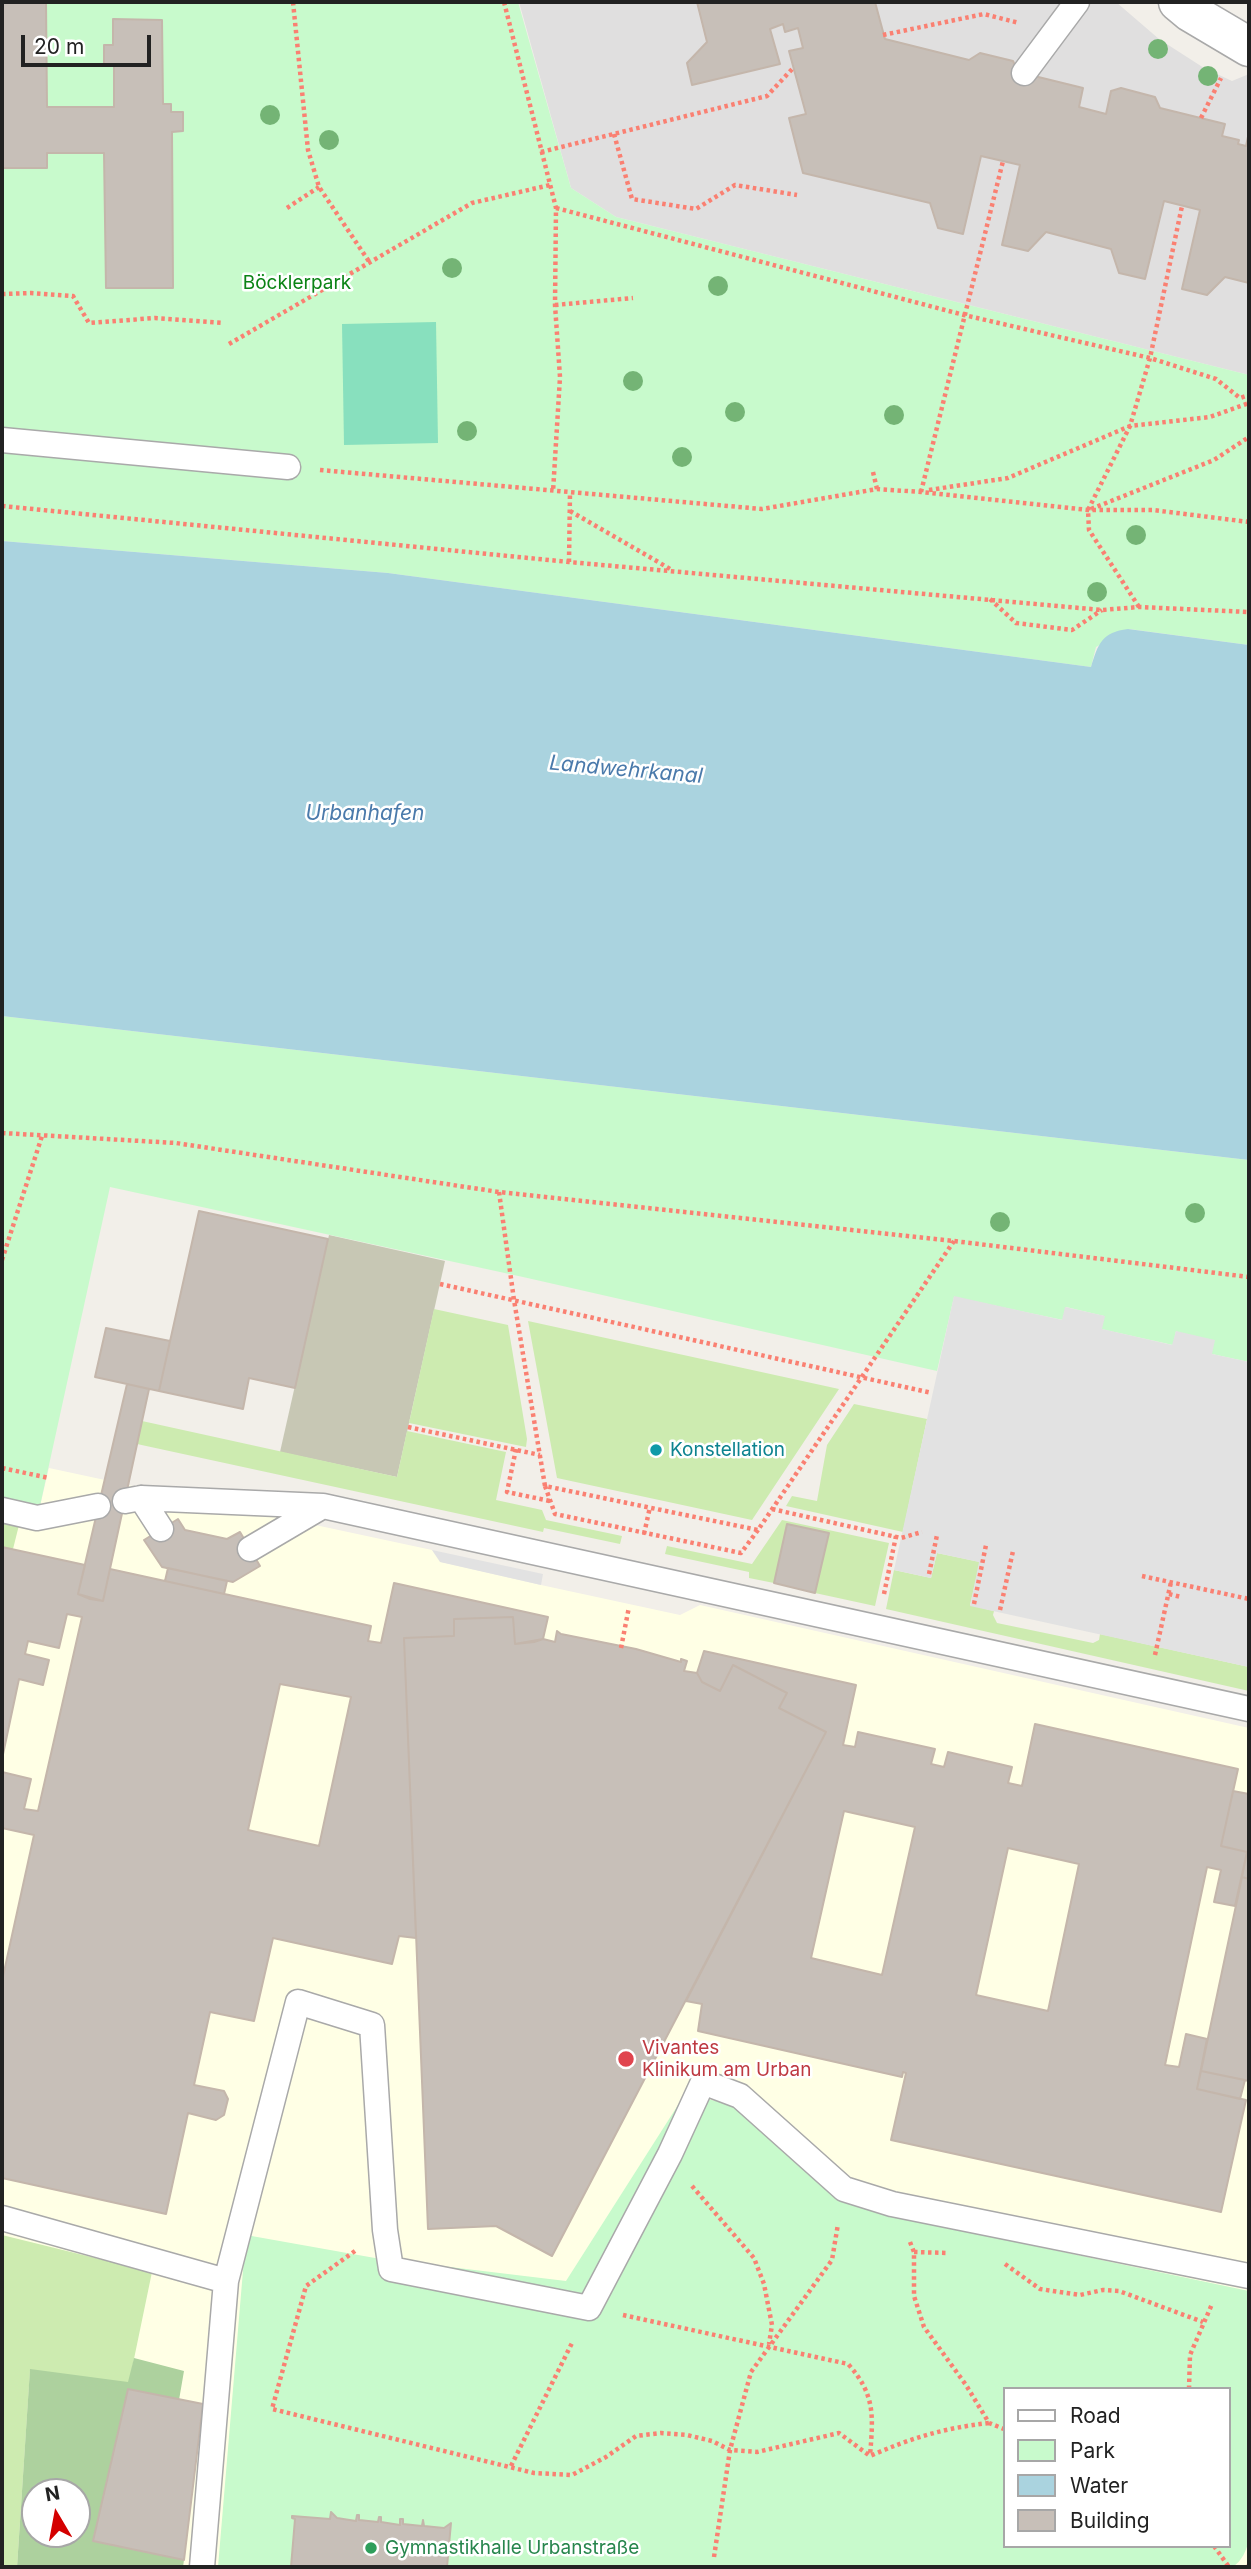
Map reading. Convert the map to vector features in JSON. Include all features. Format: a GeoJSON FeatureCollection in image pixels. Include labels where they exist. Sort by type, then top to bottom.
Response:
{"type":"FeatureCollection","features":[{"type":"Feature","properties":{"kind":"street"},"geometry":{"type":"LineString","coordinates":[[1178,2],[1249,47]]}},
{"type":"Feature","properties":{"kind":"lane"},"geometry":{"type":"LineString","coordinates":[[1024,73],[1077,2]]}},
{"type":"Feature","properties":{"kind":"lane"},"geometry":{"type":"LineString","coordinates":[[2,440],[288,467]]}},
{"type":"Feature","properties":{"kind":"lane"},"geometry":{"type":"LineString","coordinates":[[161,1529],[133,1499],[323,1506],[1249,1709]]}},
{"type":"Feature","properties":{"kind":"lane"},"geometry":{"type":"LineString","coordinates":[[2,1510],[37,1518],[99,1506]]}},
{"type":"Feature","properties":{"kind":"lane"},"geometry":{"type":"LineString","coordinates":[[250,1549],[323,1506]]}},
{"type":"Feature","properties":{"kind":"lane"},"geometry":{"type":"LineString","coordinates":[[202,2567],[226,2281],[298,2002],[372,2025],[385,2230],[391,2269],[589,2308],[670,2154],[703,2082],[740,2096],[844,2189],[892,2204],[1239,2274]]}},
{"type":"Feature","properties":{"kind":"lane"},"geometry":{"type":"LineString","coordinates":[[2,2218],[226,2281]]}},
{"type":"Feature","properties":{"kind":"path"},"geometry":{"type":"LineString","coordinates":[[293,2],[308,150],[319,187],[370,263]]}},
{"type":"Feature","properties":{"kind":"path"},"geometry":{"type":"LineString","coordinates":[[504,2],[556,208],[555,305],[560,377],[553,492]]}},
{"type":"Feature","properties":{"kind":"path"},"geometry":{"type":"LineString","coordinates":[[883,35],[984,13],[1053,32]]}},
{"type":"Feature","properties":{"kind":"path"},"geometry":{"type":"LineString","coordinates":[[541,152],[767,96],[794,67]]}},
{"type":"Feature","properties":{"kind":"path"},"geometry":{"type":"LineString","coordinates":[[614,134],[632,198],[696,209],[736,185],[797,195]]}},
{"type":"Feature","properties":{"kind":"path"},"geometry":{"type":"LineString","coordinates":[[921,492],[1003,161]]}},
{"type":"Feature","properties":{"kind":"path"},"geometry":{"type":"LineString","coordinates":[[229,344],[472,203],[550,185]]}},
{"type":"Feature","properties":{"kind":"path"},"geometry":{"type":"LineString","coordinates":[[287,208],[319,187]]}},
{"type":"Feature","properties":{"kind":"path"},"geometry":{"type":"LineString","coordinates":[[1139,607],[1089,530],[1088,510],[1130,426],[1150,358],[1182,206]]}},
{"type":"Feature","properties":{"kind":"path"},"geometry":{"type":"LineString","coordinates":[[556,208],[964,315],[1150,358],[1216,379],[1240,398],[1249,396]]}},
{"type":"Feature","properties":{"kind":"path"},"geometry":{"type":"LineString","coordinates":[[2,294],[73,296],[89,323],[155,318],[224,323]]}},
{"type":"Feature","properties":{"kind":"path"},"geometry":{"type":"LineString","coordinates":[[555,305],[633,298]]}},
{"type":"Feature","properties":{"kind":"path"},"geometry":{"type":"LineString","coordinates":[[921,492],[1008,478],[1130,426],[1210,417],[1249,403]]}},
{"type":"Feature","properties":{"kind":"path"},"geometry":{"type":"LineString","coordinates":[[1088,510],[1214,460],[1249,437]]}},
{"type":"Feature","properties":{"kind":"path"},"geometry":{"type":"LineString","coordinates":[[288,467],[762,509],[877,489],[1088,510],[1153,510],[1249,522]]}},
{"type":"Feature","properties":{"kind":"path"},"geometry":{"type":"LineString","coordinates":[[873,472],[877,489]]}},
{"type":"Feature","properties":{"kind":"path"},"geometry":{"type":"LineString","coordinates":[[569,562],[570,493]]}},
{"type":"Feature","properties":{"kind":"path"},"geometry":{"type":"LineString","coordinates":[[2,506],[569,562],[1102,610],[1139,607],[1249,612]]}},
{"type":"Feature","properties":{"kind":"path"},"geometry":{"type":"LineString","coordinates":[[570,511],[674,571]]}},
{"type":"Feature","properties":{"kind":"path"},"geometry":{"type":"LineString","coordinates":[[989,599],[1016,623],[1072,630],[1102,610]]}},
{"type":"Feature","properties":{"kind":"path"},"geometry":{"type":"LineString","coordinates":[[2,1133],[176,1143],[499,1192],[954,1241],[1249,1278]]}},
{"type":"Feature","properties":{"kind":"path"},"geometry":{"type":"LineString","coordinates":[[2,1259],[42,1136]]}},
{"type":"Feature","properties":{"kind":"path"},"geometry":{"type":"LineString","coordinates":[[499,1192],[545,1486],[555,1514],[741,1553],[954,1241]]}},
{"type":"Feature","properties":{"kind":"path"},"geometry":{"type":"LineString","coordinates":[[440,1284],[932,1393]]}},
{"type":"Feature","properties":{"kind":"path"},"geometry":{"type":"LineString","coordinates":[[408,1427],[540,1455]]}},
{"type":"Feature","properties":{"kind":"path"},"geometry":{"type":"LineString","coordinates":[[516,1449],[507,1492],[550,1502]]}},
{"type":"Feature","properties":{"kind":"path"},"geometry":{"type":"LineString","coordinates":[[545,1486],[758,1530]]}},
{"type":"Feature","properties":{"kind":"path"},"geometry":{"type":"LineString","coordinates":[[646,1524],[650,1507]]}},
{"type":"Feature","properties":{"kind":"path"},"geometry":{"type":"LineString","coordinates":[[772,1509],[901,1538],[922,1532]]}},
{"type":"Feature","properties":{"kind":"path"},"geometry":{"type":"LineString","coordinates":[[929,1574],[937,1535]]}},
{"type":"Feature","properties":{"kind":"path"},"geometry":{"type":"LineString","coordinates":[[876,1626],[896,1536]]}},
{"type":"Feature","properties":{"kind":"path"},"geometry":{"type":"LineString","coordinates":[[974,1604],[986,1545]]}},
{"type":"Feature","properties":{"kind":"path"},"geometry":{"type":"LineString","coordinates":[[1000,1610],[1013,1551]]}},
{"type":"Feature","properties":{"kind":"path"},"geometry":{"type":"LineString","coordinates":[[1142,1576],[1249,1599]]}},
{"type":"Feature","properties":{"kind":"path"},"geometry":{"type":"LineString","coordinates":[[1156,1654],[1171,1583]]}},
{"type":"Feature","properties":{"kind":"path"},"geometry":{"type":"LineString","coordinates":[[1169,1594],[1181,1597]]}},
{"type":"Feature","properties":{"kind":"path"},"geometry":{"type":"LineString","coordinates":[[670,2154],[686,2180],[754,2258],[764,2284],[772,2325],[768,2347]]}},
{"type":"Feature","properties":{"kind":"path"},"geometry":{"type":"LineString","coordinates":[[714,2557],[730,2450],[751,2372],[832,2260],[844,2189]]}},
{"type":"Feature","properties":{"kind":"path"},"geometry":{"type":"LineString","coordinates":[[892,2204],[914,2252],[914,2297],[924,2328],[966,2385],[989,2423]]}},
{"type":"Feature","properties":{"kind":"path"},"geometry":{"type":"LineString","coordinates":[[385,2230],[306,2286],[272,2409],[534,2473],[572,2475],[606,2457],[636,2436],[662,2433],[712,2441],[730,2450],[757,2452],[839,2433],[870,2456]]}},
{"type":"Feature","properties":{"kind":"path"},"geometry":{"type":"LineString","coordinates":[[914,2252],[954,2254]]}},
{"type":"Feature","properties":{"kind":"path"},"geometry":{"type":"LineString","coordinates":[[995,2260],[1040,2289],[1080,2295],[1103,2290],[1119,2291],[1203,2322]]}},
{"type":"Feature","properties":{"kind":"path"},"geometry":{"type":"LineString","coordinates":[[1189,2387],[1190,2356],[1203,2322],[1239,2274]]}},
{"type":"Feature","properties":{"kind":"path"},"geometry":{"type":"LineString","coordinates":[[511,2466],[589,2308],[848,2364],[863,2380],[871,2405],[870,2456]]}},
{"type":"Feature","properties":{"kind":"path"},"geometry":{"type":"LineString","coordinates":[[870,2456],[949,2428],[989,2423],[1002,2428]]}},
{"type":"Feature","properties":{"kind":"path"},"geometry":{"type":"LineString","coordinates":[[1215,2548],[1229,2567]]}},
{"type":"Feature","properties":{"kind":"shaded area"},"geometry":{"type":"Polygon","coordinates":[[[519,2],[1116,2],[1159,39],[1204,68],[1232,81],[1249,74],[1249,375],[616,217],[571,188],[519,2]]]}},
{"type":"Feature","properties":{"kind":"shaded area"},"geometry":{"type":"Polygon","coordinates":[[[329,1235],[445,1261],[397,1477],[280,1452],[329,1235]]]}},
{"type":"Feature","properties":{"kind":"shaded area"},"geometry":{"type":"Polygon","coordinates":[[[954,1296],[1062,1320],[1065,1307],[1105,1316],[1102,1329],[1172,1345],[1176,1331],[1215,1340],[1212,1354],[1249,1362],[1249,1667],[970,1606],[979,1562],[937,1553],[931,1578],[894,1570],[954,1296]]]}},
{"type":"Feature","properties":{"kind":"shaded area","name":"Vivantes Klinikum am Urban"},"geometry":{"type":"Polygon","coordinates":[[[49,1468],[432,1550],[441,1562],[541,1585],[680,1615],[700,1605],[1249,1728],[1249,2567],[2,2567],[2,1521],[40,1506],[49,1468]]]}},
{"type":"Feature","properties":{"kind":"shaded area"},"geometry":{"type":"Polygon","coordinates":[[[432,1550],[543,1574],[541,1585],[440,1562],[432,1550]]]}},
{"type":"Feature","properties":{"kind":"green space","name":"Böcklerpark"},"geometry":{"type":"Polygon","coordinates":[[[2,2],[518,2],[571,188],[616,217],[1249,375],[1249,645],[1129,629],[1096,647],[1091,667],[388,573],[2,541],[2,2]]]}},
{"type":"Feature","properties":{"kind":"green space"},"geometry":{"type":"Polygon","coordinates":[[[436,322],[438,443],[344,445],[342,324],[436,322]]]}},
{"type":"Feature","properties":{"kind":"green space"},"geometry":{"type":"Polygon","coordinates":[[[2,1016],[1249,1160],[1249,1362],[1212,1354],[1176,1331],[1173,1345],[1101,1329],[1104,1316],[1066,1307],[1063,1320],[954,1297],[937,1371],[110,1187],[40,1506],[2,1498],[2,1016]]]}},
{"type":"Feature","properties":{"kind":"green space"},"geometry":{"type":"Polygon","coordinates":[[[434,1309],[508,1325],[527,1439],[526,1447],[409,1423],[434,1309]]]}},
{"type":"Feature","properties":{"kind":"green space"},"geometry":{"type":"Polygon","coordinates":[[[528,1321],[839,1389],[752,1520],[557,1478],[528,1321]]]}},
{"type":"Feature","properties":{"kind":"green space"},"geometry":{"type":"Polygon","coordinates":[[[854,1404],[927,1419],[903,1532],[786,1506],[792,1496],[817,1501],[827,1445],[854,1404]]]}},
{"type":"Feature","properties":{"kind":"green space"},"geometry":{"type":"Polygon","coordinates":[[[142,1421],[397,1477],[407,1431],[506,1452],[496,1500],[542,1510],[546,1520],[622,1536],[620,1544],[544,1528],[543,1532],[137,1444],[142,1421]]]}},
{"type":"Feature","properties":{"kind":"green space"},"geometry":{"type":"Polygon","coordinates":[[[782,1520],[889,1543],[875,1606],[815,1593],[828,1533],[787,1524],[774,1583],[749,1578],[749,1572],[665,1554],[667,1546],[752,1564],[782,1520]]]}},
{"type":"Feature","properties":{"kind":"green space"},"geometry":{"type":"Polygon","coordinates":[[[2,1521],[19,1525],[13,1549],[2,1547],[2,1521]]]}},
{"type":"Feature","properties":{"kind":"green space"},"geometry":{"type":"Polygon","coordinates":[[[937,1553],[980,1562],[970,1605],[994,1611],[997,1623],[1093,1643],[1099,1640],[1100,1634],[1249,1667],[1249,1691],[886,1609],[894,1570],[931,1578],[937,1553]]]}},
{"type":"Feature","properties":{"kind":"green space"},"geometry":{"type":"Polygon","coordinates":[[[685,2094],[742,2107],[834,2190],[877,2213],[1249,2291],[1249,2539],[1239,2562],[1232,2567],[218,2567],[246,2235],[375,2258],[566,2281],[685,2094]]]}},
{"type":"Feature","properties":{"kind":"green space"},"geometry":{"type":"Polygon","coordinates":[[[2,2235],[152,2272],[129,2383],[30,2370],[17,2567],[5,2567],[2,2559],[2,2235]]]}},
{"type":"Feature","properties":{"kind":"green space"},"geometry":{"type":"Polygon","coordinates":[[[134,2358],[184,2371],[179,2400],[128,2390],[93,2540],[184,2560],[183,2567],[17,2567],[21,2506],[21,2548],[91,2548],[91,2478],[23,2478],[30,2369],[128,2382],[134,2358]]]}},
{"type":"Feature","properties":{"kind":"water","name":"Urbanhafen"},"geometry":{"type":"Polygon","coordinates":[[[2,541],[388,573],[1091,667],[1102,640],[1112,633],[1128,629],[1249,645],[1249,1160],[2,1016],[2,541]]]}},
{"type":"Feature","properties":{"kind":"building"},"geometry":{"type":"Polygon","coordinates":[[[2,2],[46,2],[47,107],[114,107],[114,64],[104,64],[104,45],[113,45],[113,19],[162,20],[163,104],[171,104],[171,112],[183,112],[183,131],[172,132],[173,288],[106,288],[104,153],[47,153],[47,168],[2,168],[2,2]]]}},
{"type":"Feature","properties":{"kind":"building"},"geometry":{"type":"Polygon","coordinates":[[[697,2],[875,2],[885,39],[969,60],[980,53],[1013,61],[1018,72],[1083,88],[1079,107],[1106,114],[1111,91],[1121,88],[1155,97],[1160,108],[1225,124],[1222,136],[1239,140],[1238,144],[1246,146],[1249,132],[1249,283],[1225,277],[1207,295],[1182,289],[1200,210],[1164,201],[1145,279],[1119,273],[1111,249],[1046,232],[1028,251],[1002,245],[1020,165],[981,156],[963,234],[938,228],[930,203],[803,173],[789,118],[806,114],[789,51],[803,48],[798,28],[785,32],[783,24],[770,29],[780,64],[692,85],[687,63],[707,42],[697,2]]]}},
{"type":"Feature","properties":{"kind":"building"},"geometry":{"type":"Polygon","coordinates":[[[199,1211],[328,1239],[295,1388],[249,1378],[243,1409],[159,1391],[199,1211]]]}},
{"type":"Feature","properties":{"kind":"building"},"geometry":{"type":"Polygon","coordinates":[[[106,1328],[170,1341],[159,1391],[95,1377],[106,1328]]]}},
{"type":"Feature","properties":{"kind":"building"},"geometry":{"type":"Polygon","coordinates":[[[127,1384],[149,1389],[103,1601],[78,1594],[127,1384]]]}},
{"type":"Feature","properties":{"kind":"building"},"geometry":{"type":"Polygon","coordinates":[[[178,1519],[185,1530],[227,1539],[240,1532],[260,1566],[233,1582],[162,1567],[144,1540],[178,1519]]]}},
{"type":"Feature","properties":{"kind":"building"},"geometry":{"type":"Polygon","coordinates":[[[787,1524],[829,1533],[815,1593],[774,1583],[787,1524]]]}},
{"type":"Feature","properties":{"kind":"building"},"geometry":{"type":"Polygon","coordinates":[[[2,1547],[85,1565],[78,1594],[90,1599],[103,1601],[110,1569],[371,1626],[368,1641],[381,1643],[394,1583],[548,1617],[543,1639],[534,1642],[515,1644],[513,1617],[454,1619],[454,1636],[404,1638],[416,1938],[399,1936],[392,1964],[273,1938],[254,2021],[210,2012],[194,2085],[224,2091],[228,2099],[224,2115],[216,2120],[188,2113],[166,2214],[2,2178],[2,1981],[34,1835],[2,1828],[2,1772],[31,1779],[24,1809],[38,1811],[82,1617],[67,1614],[59,1648],[28,1641],[25,1654],[49,1660],[43,1685],[19,1679],[2,1759],[2,1547]],[[280,1684],[248,1830],[319,1846],[351,1697],[280,1684]]]}},
{"type":"Feature","properties":{"kind":"building"},"geometry":{"type":"Polygon","coordinates":[[[168,1568],[227,1581],[224,1594],[165,1581],[168,1568]]]}},
{"type":"Feature","properties":{"kind":"building"},"geometry":{"type":"Polygon","coordinates":[[[513,1617],[515,1644],[543,1639],[555,1642],[557,1631],[681,1662],[681,1659],[687,1661],[684,1671],[697,1673],[702,1682],[720,1691],[733,1665],[787,1693],[779,1708],[826,1732],[552,2256],[496,2226],[428,2229],[404,1638],[454,1636],[454,1619],[513,1617]]]}},
{"type":"Feature","properties":{"kind":"building"},"geometry":{"type":"Polygon","coordinates":[[[704,1651],[856,1685],[843,1745],[855,1747],[858,1732],[935,1749],[931,1764],[944,1767],[948,1752],[1012,1767],[1008,1783],[1022,1786],[1035,1724],[1238,1769],[1221,1846],[1247,1852],[1235,1906],[1214,1902],[1221,1870],[1207,1867],[1165,2065],[1179,2067],[1186,2034],[1207,2039],[1197,2089],[1246,2100],[1221,2212],[891,2140],[906,2073],[903,2072],[902,2077],[698,2031],[702,2004],[686,2001],[826,1732],[779,1708],[787,1693],[733,1665],[720,1691],[702,1682],[697,1673],[704,1651]],[[844,1811],[811,1958],[882,1975],[915,1827],[844,1811]],[[1008,1848],[976,1995],[1048,2011],[1079,1864],[1008,1848]]]}},
{"type":"Feature","properties":{"kind":"building"},"geometry":{"type":"Polygon","coordinates":[[[1233,1791],[1249,1794],[1249,1879],[1242,1877],[1247,1852],[1221,1846],[1233,1791]]]}},
{"type":"Feature","properties":{"kind":"building"},"geometry":{"type":"Polygon","coordinates":[[[1242,1877],[1249,1879],[1249,2081],[1201,2071],[1242,1877]]]}},
{"type":"Feature","properties":{"kind":"building"},"geometry":{"type":"Polygon","coordinates":[[[1201,2071],[1245,2080],[1240,2099],[1197,2089],[1201,2071]]]}},
{"type":"Feature","properties":{"kind":"building"},"geometry":{"type":"Polygon","coordinates":[[[128,2389],[203,2404],[184,2560],[93,2541],[128,2389]]]}},
{"type":"Feature","properties":{"kind":"building","name":"Gymnastikhalle Urbanstraße"},"geometry":{"type":"Polygon","coordinates":[[[331,2512],[337,2518],[356,2521],[359,2515],[359,2520],[378,2522],[381,2517],[381,2522],[400,2525],[400,2519],[403,2519],[403,2524],[422,2526],[423,2520],[424,2526],[444,2528],[451,2523],[447,2567],[291,2567],[295,2519],[292,2516],[330,2519],[331,2512]]]}},
{"type":"Feature","properties":{"kind":"place","name":"Konstellation"},"geometry":{"type":"Point","coordinates":[656,1450]}},
{"type":"Feature","properties":{"kind":"place","name":"Vivantes Klinikum am Urban"},"geometry":{"type":"Point","coordinates":[626,2059]}},
{"type":"Feature","properties":{"kind":"place","name":"Gymnastikhalle Urbanstraße"},"geometry":{"type":"Point","coordinates":[371,2548]}},
{"type":"Feature","properties":{"kind":"water label","name":"Landwehrkanal"},"geometry":{"type":"Point","coordinates":[626,770]}}]}
